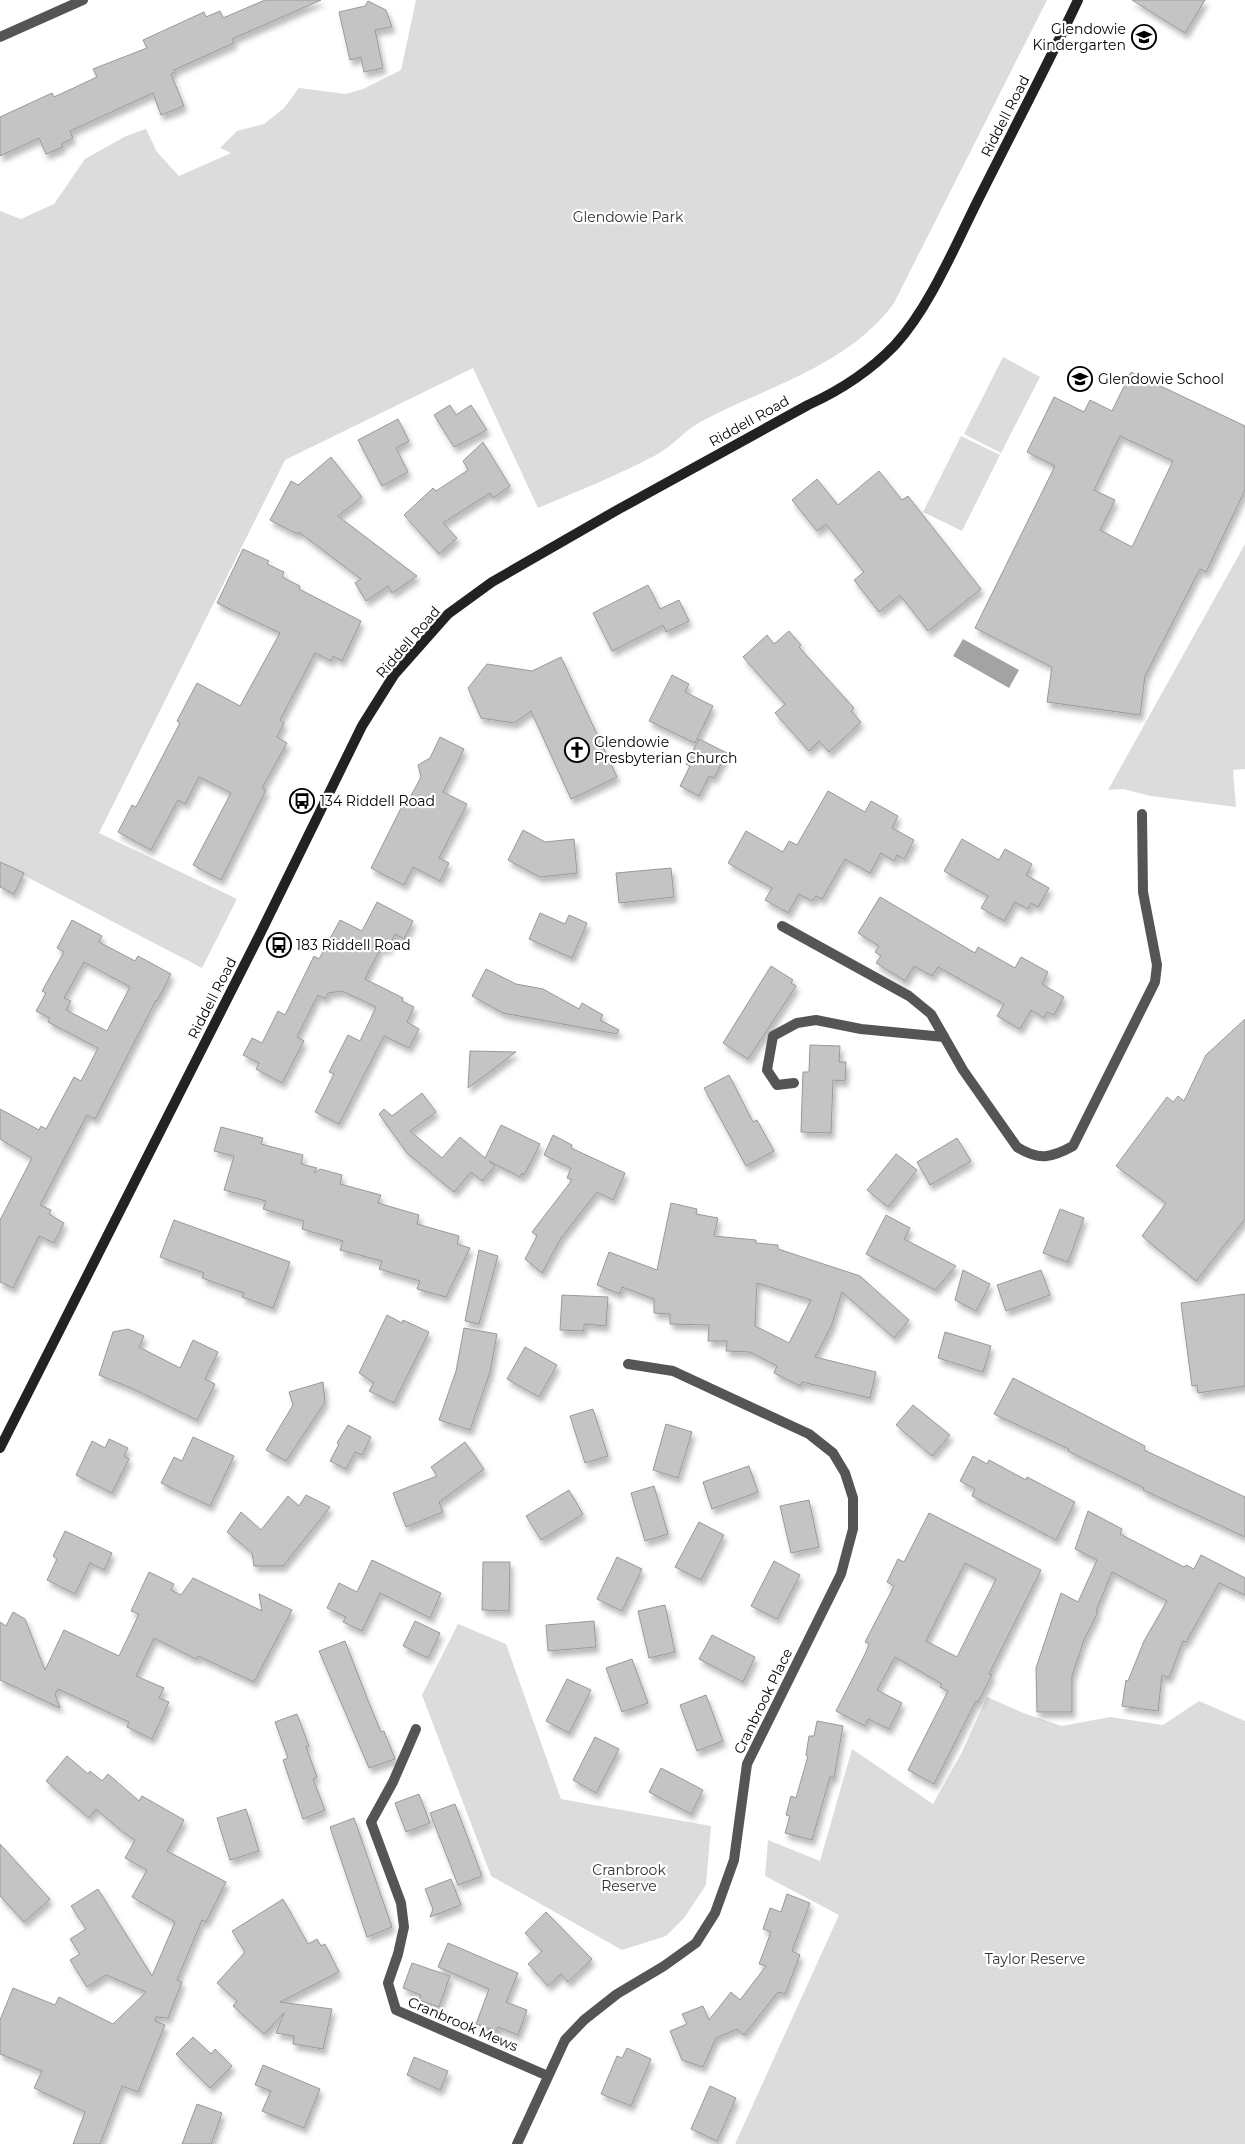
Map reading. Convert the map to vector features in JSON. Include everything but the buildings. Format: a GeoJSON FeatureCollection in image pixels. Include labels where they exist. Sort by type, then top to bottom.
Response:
{"type":"FeatureCollection","features":[{"type":"Feature","properties":{"kind":"street"},"geometry":{"type":"LineString","coordinates":[[0,37],[82,0]]}},
{"type":"Feature","properties":{"kind":"street","name":"Riddell Road"},"geometry":{"type":"LineString","coordinates":[[0,1448],[260,934],[362,726],[394,675],[448,614],[492,582],[619,509],[808,405],[836,392],[875,364],[896,343],[908,327],[945,267],[1078,0]]}},
{"type":"Feature","properties":{"kind":"street"},"geometry":{"type":"LineString","coordinates":[[782,926],[909,996],[931,1014],[988,1107],[1017,1147],[1030,1155],[1054,1156],[1073,1146],[1155,982],[1157,965],[1143,892],[1142,814]]}},
{"type":"Feature","properties":{"kind":"street"},"geometry":{"type":"LineString","coordinates":[[794,1083],[777,1084],[767,1070],[773,1036],[797,1023],[816,1020],[861,1029],[944,1037]]}},
{"type":"Feature","properties":{"kind":"street","name":"Cranbrook Place"},"geometry":{"type":"LineString","coordinates":[[517,2144],[565,2040],[584,2020],[617,1994],[664,1966],[696,1943],[715,1913],[734,1860],[747,1764],[841,1574],[853,1529],[852,1498],[845,1473],[833,1453],[809,1434],[673,1371],[628,1364]]}},
{"type":"Feature","properties":{"kind":"street","name":"Cranbrook Mews"},"geometry":{"type":"LineString","coordinates":[[416,1729],[371,1822],[401,1903],[404,1927],[398,1954],[388,1983],[396,2010],[548,2076]]}},
{"type":"Feature","properties":{"kind":"green space","name":"Glendowie Park"},"geometry":{"type":"Polygon","coordinates":[[[416,0],[1047,0],[894,303],[875,325],[854,343],[830,359],[806,373],[702,421],[668,447],[642,462],[538,508],[473,368],[285,460],[99,833],[237,899],[202,968],[0,863],[0,211],[21,219],[54,204],[85,159],[126,136],[146,129],[157,152],[179,176],[231,153],[220,148],[237,131],[264,124],[284,108],[299,88],[346,94],[363,89],[401,70],[416,0]]]}},
{"type":"Feature","properties":{"kind":"green space"},"geometry":{"type":"Polygon","coordinates":[[[1003,357],[1040,377],[1001,453],[964,434],[1003,357]]]}},
{"type":"Feature","properties":{"kind":"green space"},"geometry":{"type":"Polygon","coordinates":[[[961,436],[1000,455],[962,531],[923,512],[961,436]]]}},
{"type":"Feature","properties":{"kind":"green space"},"geometry":{"type":"Polygon","coordinates":[[[1245,544],[1245,769],[1233,770],[1236,807],[1151,796],[1123,789],[1108,790],[1245,544]]]}},
{"type":"Feature","properties":{"kind":"green space","name":"Cranbrook Reserve"},"geometry":{"type":"Polygon","coordinates":[[[458,1624],[506,1644],[561,1799],[711,1826],[706,1885],[684,1918],[666,1936],[622,1950],[491,1876],[422,1695],[458,1624]]]}},
{"type":"Feature","properties":{"kind":"green space","name":"Taylor Reserve"},"geometry":{"type":"Polygon","coordinates":[[[987,1697],[1026,1714],[1062,1726],[1110,1717],[1163,1725],[1199,1701],[1245,1721],[1245,2144],[735,2144],[839,1915],[765,1876],[768,1840],[820,1861],[852,1749],[933,1804],[962,1752],[987,1697]]]}},
{"type":"Feature","properties":{"kind":"shaded area"},"geometry":{"type":"Polygon","coordinates":[[[963,639],[1019,670],[1009,688],[953,656],[963,639]]]}},
{"type":"Feature","properties":{"kind":"place","name":"Glendowie Kindergarten"},"geometry":{"type":"Point","coordinates":[1144,37]}},
{"type":"Feature","properties":{"kind":"place","name":"Glendowie School"},"geometry":{"type":"Point","coordinates":[1080,379]}},
{"type":"Feature","properties":{"kind":"place","name":"Glendowie Presbyterian Church"},"geometry":{"type":"Point","coordinates":[577,750]}},
{"type":"Feature","properties":{"kind":"place","name":"134 Riddell Road"},"geometry":{"type":"Point","coordinates":[302,801]}},
{"type":"Feature","properties":{"kind":"place","name":"183 Riddell Road"},"geometry":{"type":"Point","coordinates":[279,945]}}]}
